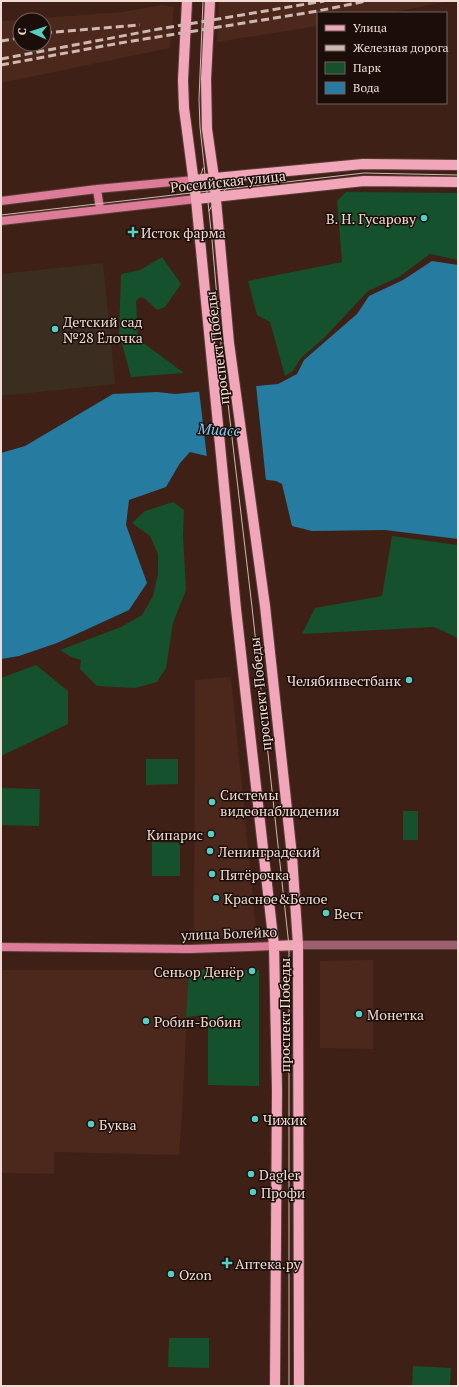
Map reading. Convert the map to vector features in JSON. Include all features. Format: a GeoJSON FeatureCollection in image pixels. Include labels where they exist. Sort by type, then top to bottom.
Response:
{"type":"FeatureCollection","features":[{"type":"Feature","properties":{"kind":"main road","name":"проспект Победы"},"geometry":{"type":"LineString","coordinates":[[187,1],[183,94],[196,199],[236,609],[274,946],[277,1090],[275,1386]]}},
{"type":"Feature","properties":{"kind":"main road","name":"проспект Победы"},"geometry":{"type":"LineString","coordinates":[[211,3],[206,104],[207,129],[216,197],[229,343],[265,606],[292,856],[298,945],[299,1386]]}},
{"type":"Feature","properties":{"kind":"main road","name":"Российская улица"},"geometry":{"type":"LineString","coordinates":[[1,201],[97,189],[364,164],[458,165]]}},
{"type":"Feature","properties":{"kind":"main road"},"geometry":{"type":"LineString","coordinates":[[364,164],[364,181]]}},
{"type":"Feature","properties":{"kind":"main road","name":"Российская улица"},"geometry":{"type":"LineString","coordinates":[[1,220],[364,181],[458,182]]}},
{"type":"Feature","properties":{"kind":"main road"},"geometry":{"type":"LineString","coordinates":[[97,189],[100,209]]}},
{"type":"Feature","properties":{"kind":"main road","name":"улица Болейко"},"geometry":{"type":"LineString","coordinates":[[1,947],[190,949],[298,945]]}},
{"type":"Feature","properties":{"kind":"street","name":"улица Болейко"},"geometry":{"type":"LineString","coordinates":[[298,945],[458,945]]}},
{"type":"Feature","properties":{"kind":"shaded area"},"geometry":{"type":"Polygon","coordinates":[[[219,1],[450,1],[394,12],[317,12],[317,26],[217,42],[219,1]]]}},
{"type":"Feature","properties":{"kind":"shaded area"},"geometry":{"type":"Polygon","coordinates":[[[162,5],[174,7],[170,48],[1,83],[1,21],[12,20],[12,52],[52,52],[52,17],[122,12],[162,5]]]}},
{"type":"Feature","properties":{"kind":"shaded area","name":"Детский сад №28 Ёлочка"},"geometry":{"type":"Polygon","coordinates":[[[103,263],[115,384],[1,396],[1,274],[103,263]]]}},
{"type":"Feature","properties":{"kind":"shaded area"},"geometry":{"type":"Polygon","coordinates":[[[231,677],[257,938],[194,939],[195,680],[231,677]]]}},
{"type":"Feature","properties":{"kind":"shaded area"},"geometry":{"type":"Polygon","coordinates":[[[373,960],[373,1049],[320,1048],[320,961],[373,960]]]}},
{"type":"Feature","properties":{"kind":"shaded area"},"geometry":{"type":"Polygon","coordinates":[[[1,970],[189,970],[179,1155],[54,1152],[54,1174],[1,1173],[1,970]]]}},
{"type":"Feature","properties":{"kind":"green space"},"geometry":{"type":"Polygon","coordinates":[[[346,192],[458,193],[458,260],[430,254],[399,277],[368,291],[324,338],[301,358],[293,371],[285,376],[270,322],[257,315],[248,281],[342,262],[337,201],[346,192]]]}},
{"type":"Feature","properties":{"kind":"green space"},"geometry":{"type":"Polygon","coordinates":[[[162,257],[181,284],[165,307],[157,310],[144,298],[140,297],[136,301],[138,339],[184,373],[131,377],[119,333],[121,274],[140,270],[162,257]]]}},
{"type":"Feature","properties":{"kind":"green space"},"geometry":{"type":"Polygon","coordinates":[[[173,502],[184,510],[183,535],[186,590],[173,623],[166,668],[157,682],[135,688],[97,686],[80,669],[81,660],[71,657],[60,650],[121,627],[142,615],[153,596],[158,574],[158,554],[150,536],[132,523],[145,511],[173,502]]]}},
{"type":"Feature","properties":{"kind":"green space"},"geometry":{"type":"Polygon","coordinates":[[[392,536],[458,545],[458,638],[434,627],[302,634],[315,608],[382,596],[392,536]]]}},
{"type":"Feature","properties":{"kind":"green space"},"geometry":{"type":"Polygon","coordinates":[[[36,665],[68,691],[68,724],[1,756],[1,678],[36,665]]]}},
{"type":"Feature","properties":{"kind":"green space"},"geometry":{"type":"Polygon","coordinates":[[[146,759],[178,759],[178,784],[146,785],[146,759]]]}},
{"type":"Feature","properties":{"kind":"green space"},"geometry":{"type":"Polygon","coordinates":[[[1,788],[40,789],[39,826],[1,825],[1,788]]]}},
{"type":"Feature","properties":{"kind":"green space"},"geometry":{"type":"Polygon","coordinates":[[[403,811],[418,811],[418,840],[403,840],[403,811]]]}},
{"type":"Feature","properties":{"kind":"green space"},"geometry":{"type":"Polygon","coordinates":[[[152,842],[180,843],[180,876],[152,876],[152,842]]]}},
{"type":"Feature","properties":{"kind":"green space"},"geometry":{"type":"Polygon","coordinates":[[[189,970],[259,970],[259,1086],[208,1085],[208,1015],[186,1017],[189,970]]]}},
{"type":"Feature","properties":{"kind":"green space"},"geometry":{"type":"Polygon","coordinates":[[[169,1338],[209,1338],[209,1368],[168,1367],[169,1338]]]}},
{"type":"Feature","properties":{"kind":"green space"},"geometry":{"type":"Polygon","coordinates":[[[413,1366],[451,1368],[450,1386],[412,1386],[413,1366]]]}},
{"type":"Feature","properties":{"kind":"water","name":"Миасс"},"geometry":{"type":"Polygon","coordinates":[[[432,261],[458,265],[458,539],[385,530],[312,531],[292,526],[282,484],[276,481],[260,479],[215,458],[190,452],[180,463],[166,487],[129,500],[126,525],[147,583],[129,610],[57,643],[19,656],[1,659],[1,453],[25,446],[113,394],[157,392],[175,394],[278,384],[297,374],[304,360],[357,314],[369,296],[403,280],[432,261]]]}},
{"type":"Feature","properties":{"kind":"pier"},"geometry":{"type":"Polygon","coordinates":[[[256,385],[266,481],[259,481],[207,458],[199,390],[256,385]]]}},
{"type":"Feature","properties":{"kind":"tram line"},"geometry":{"type":"LineString","coordinates":[[203,1],[199,99],[200,127],[221,344],[252,607],[289,946],[289,1386]]}},
{"type":"Feature","properties":{"kind":"tram line"},"geometry":{"type":"LineString","coordinates":[[181,193],[195,183],[200,177],[203,168]]}},
{"type":"Feature","properties":{"kind":"tram line"},"geometry":{"type":"LineString","coordinates":[[1,215],[364,173],[458,175]]}},
{"type":"Feature","properties":{"kind":"tram line"},"geometry":{"type":"LineString","coordinates":[[209,211],[216,199],[227,188]]}},
{"type":"Feature","properties":{"kind":"railway"},"geometry":{"type":"LineString","coordinates":[[1,59],[159,29],[324,1]]}},
{"type":"Feature","properties":{"kind":"railway"},"geometry":{"type":"LineString","coordinates":[[1,65],[120,43],[318,11],[366,1]]}},
{"type":"Feature","properties":{"kind":"railway"},"geometry":{"type":"LineString","coordinates":[[52,32],[140,25]]}},
{"type":"Feature","properties":{"kind":"railway"},"geometry":{"type":"LineString","coordinates":[[1,41],[12,39]]}},
{"type":"Feature","properties":{"kind":"place","name":"В. Н. Гусарову"},"geometry":{"type":"Point","coordinates":[424,218]}},
{"type":"Feature","properties":{"kind":"place","name":"Исток фарма"},"geometry":{"type":"Point","coordinates":[133,232]}},
{"type":"Feature","properties":{"kind":"place","name":"Детский сад №28 Ёлочка"},"geometry":{"type":"Point","coordinates":[55,329]}},
{"type":"Feature","properties":{"kind":"place","name":"Челябинвестбанк"},"geometry":{"type":"Point","coordinates":[409,680]}},
{"type":"Feature","properties":{"kind":"place","name":"Системы видеонаблюдения"},"geometry":{"type":"Point","coordinates":[212,802]}},
{"type":"Feature","properties":{"kind":"place","name":"Кипарис"},"geometry":{"type":"Point","coordinates":[211,834]}},
{"type":"Feature","properties":{"kind":"place","name":"Ленинградский"},"geometry":{"type":"Point","coordinates":[210,851]}},
{"type":"Feature","properties":{"kind":"place","name":"Пятёрочка"},"geometry":{"type":"Point","coordinates":[212,874]}},
{"type":"Feature","properties":{"kind":"place","name":"Красное&Белое"},"geometry":{"type":"Point","coordinates":[216,898]}},
{"type":"Feature","properties":{"kind":"place","name":"Вест"},"geometry":{"type":"Point","coordinates":[326,913]}},
{"type":"Feature","properties":{"kind":"place","name":"Сеньор Денёр"},"geometry":{"type":"Point","coordinates":[252,971]}},
{"type":"Feature","properties":{"kind":"place","name":"Монетка"},"geometry":{"type":"Point","coordinates":[359,1014]}},
{"type":"Feature","properties":{"kind":"place","name":"Робин-Бобин"},"geometry":{"type":"Point","coordinates":[146,1021]}},
{"type":"Feature","properties":{"kind":"place","name":"Чижик"},"geometry":{"type":"Point","coordinates":[255,1119]}},
{"type":"Feature","properties":{"kind":"place","name":"Буква"},"geometry":{"type":"Point","coordinates":[91,1124]}},
{"type":"Feature","properties":{"kind":"place","name":"Dagler"},"geometry":{"type":"Point","coordinates":[251,1174]}},
{"type":"Feature","properties":{"kind":"place","name":"Профи"},"geometry":{"type":"Point","coordinates":[253,1192]}},
{"type":"Feature","properties":{"kind":"place","name":"Аптека.ру"},"geometry":{"type":"Point","coordinates":[227,1263]}},
{"type":"Feature","properties":{"kind":"place","name":"Ozon"},"geometry":{"type":"Point","coordinates":[171,1274]}}]}
